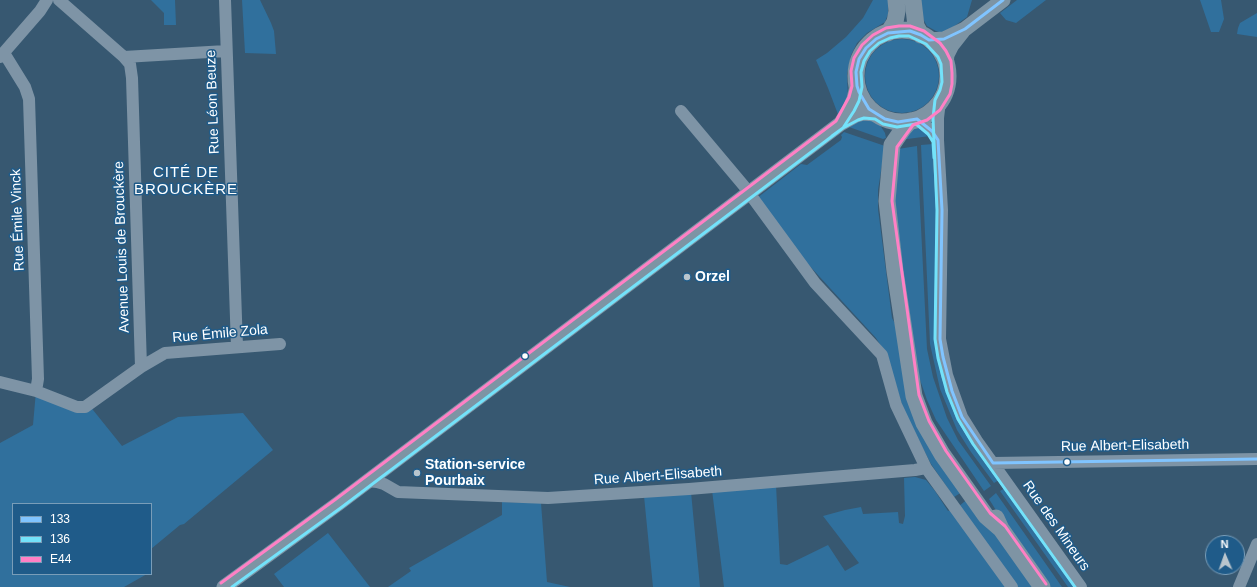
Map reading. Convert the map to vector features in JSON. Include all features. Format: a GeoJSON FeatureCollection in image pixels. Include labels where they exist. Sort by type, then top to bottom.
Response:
{"type":"FeatureCollection","features":[{"type":"Feature","properties":{"kind":"highway"},"geometry":{"type":"LineString","coordinates":[[888,33],[895,22],[897,12],[896,0]]}},
{"type":"Feature","properties":{"kind":"highway"},"geometry":{"type":"LineString","coordinates":[[892,145],[903,129],[914,120],[930,112],[940,101],[947,83],[946,63],[942,54],[916,26],[914,0]]}},
{"type":"Feature","properties":{"kind":"highway"},"geometry":{"type":"LineString","coordinates":[[925,37],[910,31],[899,31],[888,33],[876,39],[866,48],[859,60],[856,72],[857,86],[865,104],[879,115],[886,125],[892,145],[887,201],[895,270],[910,366],[932,420],[950,450],[992,508],[1001,529],[1042,587]]}},
{"type":"Feature","properties":{"kind":"highway"},"geometry":{"type":"LineString","coordinates":[[879,115],[898,122],[914,120]]}},
{"type":"Feature","properties":{"kind":"main road"},"geometry":{"type":"LineString","coordinates":[[925,37],[944,39],[965,29],[1003,0]]}},
{"type":"Feature","properties":{"kind":"main road"},"geometry":{"type":"LineString","coordinates":[[946,63],[947,55],[952,45],[965,29]]}},
{"type":"Feature","properties":{"kind":"main road"},"geometry":{"type":"LineString","coordinates":[[840,124],[850,108],[857,86]]}},
{"type":"Feature","properties":{"kind":"main road"},"geometry":{"type":"LineString","coordinates":[[224,587],[368,481],[840,124],[856,115],[864,113],[879,115]]}},
{"type":"Feature","properties":{"kind":"street"},"geometry":{"type":"LineString","coordinates":[[2,55],[40,11],[47,0]]}},
{"type":"Feature","properties":{"kind":"street","name":"Avenue Louis de Brouckère"},"geometry":{"type":"LineString","coordinates":[[59,0],[130,64],[132,78],[141,367]]}},
{"type":"Feature","properties":{"kind":"street","name":"Rue Léon Beuze"},"geometry":{"type":"LineString","coordinates":[[225,0],[237,347]]}},
{"type":"Feature","properties":{"kind":"street"},"geometry":{"type":"LineString","coordinates":[[124,57],[226,51]]}},
{"type":"Feature","properties":{"kind":"street","name":"Rue Émile Vinck"},"geometry":{"type":"LineString","coordinates":[[2,55],[25,87],[29,99],[38,364],[36,391]]}},
{"type":"Feature","properties":{"kind":"street","name":"Rue des Mineurs"},"geometry":{"type":"LineString","coordinates":[[940,101],[938,118],[942,210],[940,340],[952,391],[962,417],[977,441],[1081,587]]}},
{"type":"Feature","properties":{"kind":"street"},"geometry":{"type":"LineString","coordinates":[[681,111],[722,157],[815,283],[882,355],[896,405],[926,468],[1012,587]]}},
{"type":"Feature","properties":{"kind":"street"},"geometry":{"type":"LineString","coordinates":[[914,120],[932,131],[938,140]]}},
{"type":"Feature","properties":{"kind":"street","name":"Rue Émile Zola"},"geometry":{"type":"LineString","coordinates":[[141,367],[169,352],[280,344]]}},
{"type":"Feature","properties":{"kind":"street"},"geometry":{"type":"LineString","coordinates":[[0,382],[36,391],[77,407],[85,407],[141,367]]}},
{"type":"Feature","properties":{"kind":"street","name":"Rue Albert-Elisabeth"},"geometry":{"type":"LineString","coordinates":[[993,464],[1257,459]]}},
{"type":"Feature","properties":{"kind":"street"},"geometry":{"type":"LineString","coordinates":[[390,464],[388,477],[392,489]]}},
{"type":"Feature","properties":{"kind":"street","name":"Rue Albert-Elisabeth"},"geometry":{"type":"LineString","coordinates":[[368,481],[377,482],[398,492],[548,498],[696,488],[926,468]]}},
{"type":"Feature","properties":{"kind":"street"},"geometry":{"type":"LineString","coordinates":[[1242,586],[1257,544]]}},
{"type":"Feature","properties":{"kind":"shaded area"},"geometry":{"type":"Polygon","coordinates":[[[151,0],[175,0],[176,25],[164,25],[164,13],[151,0]]]}},
{"type":"Feature","properties":{"kind":"shaded area"},"geometry":{"type":"Polygon","coordinates":[[[242,0],[260,0],[274,31],[276,54],[245,53],[242,0]]]}},
{"type":"Feature","properties":{"kind":"shaded area"},"geometry":{"type":"Polygon","coordinates":[[[873,0],[888,0],[888,14],[885,22],[867,33],[857,43],[851,55],[847,74],[848,98],[839,117],[816,60],[846,37],[863,18],[873,0]]]}},
{"type":"Feature","properties":{"kind":"shaded area"},"geometry":{"type":"Polygon","coordinates":[[[920,0],[972,0],[967,17],[946,32],[942,33],[927,26],[922,17],[920,0]]]}},
{"type":"Feature","properties":{"kind":"shaded area"},"geometry":{"type":"Polygon","coordinates":[[[1017,0],[1046,0],[1016,23],[1006,20],[1000,13],[1017,0]]]}},
{"type":"Feature","properties":{"kind":"shaded area"},"geometry":{"type":"Polygon","coordinates":[[[1200,0],[1221,0],[1224,19],[1219,32],[1211,32],[1200,0]]]}},
{"type":"Feature","properties":{"kind":"shaded area"},"geometry":{"type":"Polygon","coordinates":[[[1257,13],[1257,37],[1237,34],[1240,23],[1257,13]]]}},
{"type":"Feature","properties":{"kind":"shaded area"},"geometry":{"type":"Polygon","coordinates":[[[895,39],[909,39],[923,45],[933,55],[939,69],[937,90],[933,97],[923,107],[909,113],[895,113],[881,107],[871,97],[865,83],[865,69],[871,55],[881,45],[895,39]]]}},
{"type":"Feature","properties":{"kind":"shaded area"},"geometry":{"type":"Polygon","coordinates":[[[858,118],[871,119],[880,125],[886,138],[883,139],[849,127],[858,118]]]}},
{"type":"Feature","properties":{"kind":"shaded area"},"geometry":{"type":"Polygon","coordinates":[[[916,127],[923,129],[930,136],[900,140],[910,128],[916,127]]]}},
{"type":"Feature","properties":{"kind":"shaded area"},"geometry":{"type":"Polygon","coordinates":[[[844,132],[885,146],[878,190],[878,209],[892,318],[898,329],[905,371],[962,492],[954,497],[931,464],[904,411],[886,354],[876,338],[795,250],[757,198],[801,164],[807,165],[841,140],[841,135],[844,132]]]}},
{"type":"Feature","properties":{"kind":"shaded area"},"geometry":{"type":"Polygon","coordinates":[[[933,144],[937,205],[937,353],[999,480],[994,483],[957,430],[940,389],[930,344],[921,145],[933,144]]]}},
{"type":"Feature","properties":{"kind":"shaded area"},"geometry":{"type":"Polygon","coordinates":[[[917,146],[927,349],[933,377],[947,418],[958,440],[991,486],[984,491],[936,420],[918,374],[893,223],[898,149],[917,146]]]}},
{"type":"Feature","properties":{"kind":"shaded area"},"geometry":{"type":"Polygon","coordinates":[[[36,391],[89,405],[122,446],[178,417],[243,413],[273,450],[184,524],[180,525],[152,548],[152,503],[12,503],[12,575],[145,575],[124,587],[0,587],[0,443],[33,425],[36,391]]]}},
{"type":"Feature","properties":{"kind":"shaded area"},"geometry":{"type":"Polygon","coordinates":[[[915,477],[926,480],[948,511],[952,509],[1007,587],[724,587],[712,490],[776,485],[780,564],[787,565],[828,545],[845,571],[859,563],[823,516],[861,507],[863,514],[898,512],[899,523],[903,524],[905,516],[904,478],[915,477]]]}},
{"type":"Feature","properties":{"kind":"shaded area"},"geometry":{"type":"Polygon","coordinates":[[[1005,488],[1075,587],[1068,587],[1000,491],[1005,488]]]}},
{"type":"Feature","properties":{"kind":"shaded area"},"geometry":{"type":"Polygon","coordinates":[[[691,492],[700,587],[653,587],[644,496],[691,492]]]}},
{"type":"Feature","properties":{"kind":"shaded area"},"geometry":{"type":"Polygon","coordinates":[[[996,493],[1062,587],[1049,587],[989,499],[996,493]]]}},
{"type":"Feature","properties":{"kind":"shaded area"},"geometry":{"type":"Polygon","coordinates":[[[969,498],[1036,587],[1018,587],[959,506],[969,498]]]}},
{"type":"Feature","properties":{"kind":"shaded area"},"geometry":{"type":"Polygon","coordinates":[[[502,502],[541,503],[547,582],[570,587],[388,587],[411,571],[409,568],[502,515],[502,502]]]}},
{"type":"Feature","properties":{"kind":"shaded area"},"geometry":{"type":"Polygon","coordinates":[[[328,533],[370,587],[284,587],[274,574],[328,533]]]}},
{"type":"Feature","properties":{"kind":"transit line","name":"133"},"geometry":{"type":"LineString","coordinates":[[929,40],[944,39],[965,29],[1003,0]]}},
{"type":"Feature","properties":{"kind":"transit line","name":"E44"},"geometry":{"type":"LineString","coordinates":[[221,583],[336,499],[836,121],[849,97],[852,86],[851,71],[854,58],[862,45],[873,35],[886,28],[910,26],[924,31],[940,43],[951,61],[952,73],[950,94],[940,110],[927,120],[913,125],[897,147],[892,201],[919,395],[929,421],[946,451],[990,513],[1005,526],[1046,584]]}},
{"type":"Feature","properties":{"kind":"transit line","name":"133"},"geometry":{"type":"LineString","coordinates":[[917,119],[898,122],[885,119],[869,109],[859,92],[856,72],[859,59],[866,48],[876,39],[888,33],[910,31],[929,40]]}},
{"type":"Feature","properties":{"kind":"transit line","name":"136"},"geometry":{"type":"LineString","coordinates":[[232,587],[342,507],[843,128],[859,101],[862,87],[861,72],[864,61],[870,51],[879,43],[899,36],[909,36],[926,44],[938,57],[941,64],[942,82],[935,100],[933,118],[937,210],[935,339],[938,358],[947,392],[958,419],[973,444],[1075,587]]}},
{"type":"Feature","properties":{"kind":"transit line","name":"136"},"geometry":{"type":"LineString","coordinates":[[832,136],[843,128],[864,118],[875,119],[883,124],[897,127],[916,124],[928,134],[933,142],[934,158]]}},
{"type":"Feature","properties":{"kind":"transit line","name":"133"},"geometry":{"type":"LineString","coordinates":[[917,119],[932,131],[938,140],[942,210],[940,339],[943,357],[952,391],[962,417],[993,463]]}},
{"type":"Feature","properties":{"kind":"transit line","name":"133"},"geometry":{"type":"LineString","coordinates":[[993,463],[1257,459]]}},
{"type":"Feature","properties":{"kind":"place","name":"Orzel"},"geometry":{"type":"Point","coordinates":[687,277]}},
{"type":"Feature","properties":{"kind":"place","name":"Station-service Pourbaix"},"geometry":{"type":"Point","coordinates":[417,473]}},
{"type":"Feature","properties":{"kind":"district","name":"CITÉ DE BROUCKÈRE"},"geometry":{"type":"Point","coordinates":[186,182]}}]}
